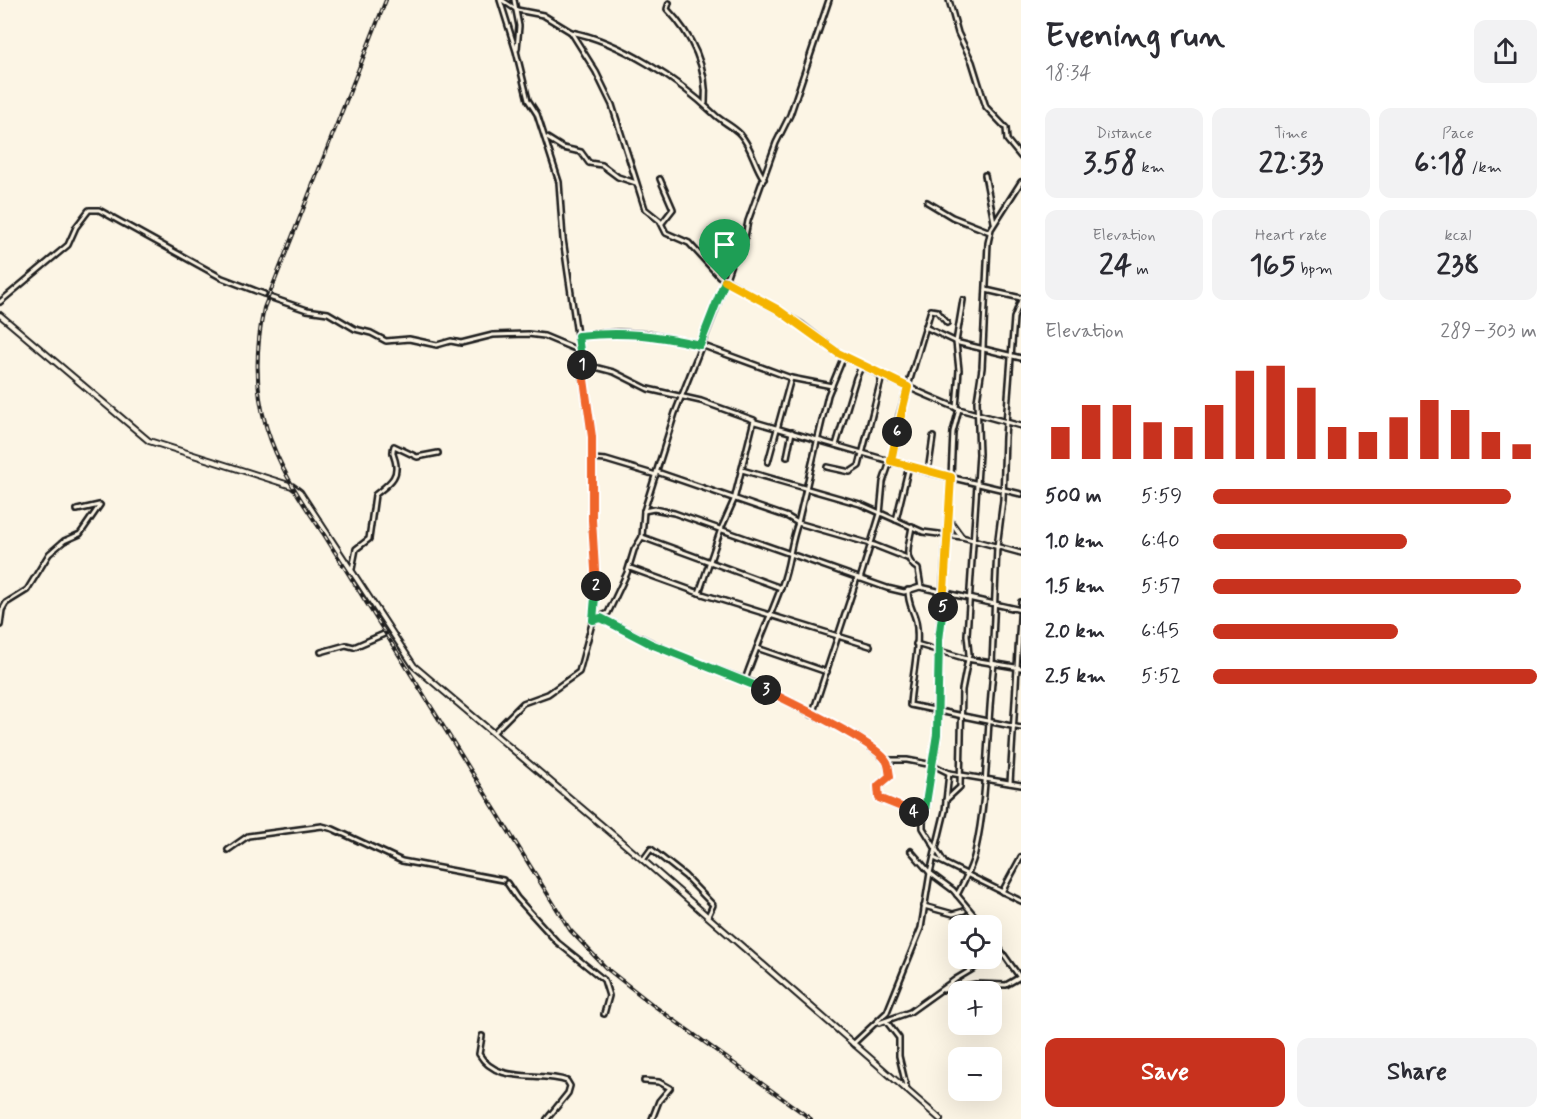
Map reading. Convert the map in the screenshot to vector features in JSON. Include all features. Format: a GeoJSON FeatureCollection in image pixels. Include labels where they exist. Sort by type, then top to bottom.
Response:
{"type":"FeatureCollection","features":[{"type":"Feature","properties":{"kind":"street"},"geometry":{"type":"LineString","coordinates":[[501,0],[518,10],[543,15],[571,32],[590,35],[616,47],[705,103],[744,138],[764,179]]}},
{"type":"Feature","properties":{"kind":"street"},"geometry":{"type":"LineString","coordinates":[[494,732],[523,703],[548,694],[579,672],[593,620],[596,589],[592,520],[593,459],[578,336],[562,239],[560,182],[537,114],[528,100],[501,0]]}},
{"type":"Feature","properties":{"kind":"street"},"geometry":{"type":"LineString","coordinates":[[514,0],[518,10],[519,26],[516,51]]}},
{"type":"Feature","properties":{"kind":"street"},"geometry":{"type":"LineString","coordinates":[[593,620],[608,613],[629,567],[634,550],[642,537],[644,511],[681,397],[733,258],[744,242],[748,221],[776,143],[790,115],[829,0]]}},
{"type":"Feature","properties":{"kind":"street"},"geometry":{"type":"LineString","coordinates":[[949,0],[959,37],[972,62],[986,107],[1006,128],[1007,140],[1021,157]]}},
{"type":"Feature","properties":{"kind":"street"},"geometry":{"type":"LineString","coordinates":[[669,3],[667,9],[701,58],[707,94],[705,103]]}},
{"type":"Feature","properties":{"kind":"street"},"geometry":{"type":"LineString","coordinates":[[571,32],[596,72],[612,105],[645,209],[662,224],[666,233],[689,243],[725,281],[777,309],[844,356],[882,376],[958,408],[1021,426]]}},
{"type":"Feature","properties":{"kind":"street"},"geometry":{"type":"LineString","coordinates":[[545,137],[563,148],[581,152],[589,164],[602,165],[618,177],[637,183]]}},
{"type":"Feature","properties":{"kind":"street"},"geometry":{"type":"LineString","coordinates":[[985,175],[994,224]]}},
{"type":"Feature","properties":{"kind":"street"},"geometry":{"type":"LineString","coordinates":[[660,179],[673,209],[662,224]]}},
{"type":"Feature","properties":{"kind":"street"},"geometry":{"type":"LineString","coordinates":[[946,800],[959,791],[961,774],[962,690],[967,660],[972,541],[979,454],[977,415],[990,232],[1021,182]]}},
{"type":"Feature","properties":{"kind":"street"},"geometry":{"type":"LineString","coordinates":[[927,202],[952,217],[990,232]]}},
{"type":"Feature","properties":{"kind":"street"},"geometry":{"type":"LineString","coordinates":[[0,302],[68,245],[76,227],[89,210],[99,210],[222,278],[264,294]]}},
{"type":"Feature","properties":{"kind":"street"},"geometry":{"type":"LineString","coordinates":[[957,895],[975,854],[985,777],[1006,423],[1014,318],[1021,299],[986,290]]}},
{"type":"Feature","properties":{"kind":"street"},"geometry":{"type":"LineString","coordinates":[[269,297],[307,310],[328,313],[355,329],[371,333],[386,341],[409,339],[437,345],[451,341],[461,343],[492,335],[528,334],[544,336],[580,351]]}},
{"type":"Feature","properties":{"kind":"street"},"geometry":{"type":"LineString","coordinates":[[944,862],[930,835],[923,828],[933,765],[953,432],[958,408],[959,370],[956,342],[963,300]]}},
{"type":"Feature","properties":{"kind":"street"},"geometry":{"type":"LineString","coordinates":[[812,715],[872,546],[880,514],[883,482],[891,461],[925,327],[933,309],[945,318],[946,323]]}},
{"type":"Feature","properties":{"kind":"street"},"geometry":{"type":"LineString","coordinates":[[0,315],[149,441],[292,486],[309,504],[414,666],[643,860],[940,1119]]}},
{"type":"Feature","properties":{"kind":"street"},"geometry":{"type":"LineString","coordinates":[[925,327],[956,342],[1021,358]]}},
{"type":"Feature","properties":{"kind":"street"},"geometry":{"type":"LineString","coordinates":[[578,336],[618,332],[648,334],[700,345],[790,378],[832,386]]}},
{"type":"Feature","properties":{"kind":"street"},"geometry":{"type":"LineString","coordinates":[[745,680],[792,554],[791,539],[798,523],[832,386],[844,356]]}},
{"type":"Feature","properties":{"kind":"street"},"geometry":{"type":"LineString","coordinates":[[581,358],[591,366],[614,372],[648,389],[928,472],[1021,494]]}},
{"type":"Feature","properties":{"kind":"street"},"geometry":{"type":"LineString","coordinates":[[836,445],[862,365]]}},
{"type":"Feature","properties":{"kind":"street"},"geometry":{"type":"LineString","coordinates":[[826,467],[853,471],[858,466],[882,376]]}},
{"type":"Feature","properties":{"kind":"street"},"geometry":{"type":"LineString","coordinates":[[768,462],[790,378]]}},
{"type":"Feature","properties":{"kind":"street"},"geometry":{"type":"LineString","coordinates":[[699,593],[721,529],[734,500],[755,422]]}},
{"type":"Feature","properties":{"kind":"street"},"geometry":{"type":"LineString","coordinates":[[787,457],[792,432]]}},
{"type":"Feature","properties":{"kind":"street"},"geometry":{"type":"LineString","coordinates":[[928,472],[933,437]]}},
{"type":"Feature","properties":{"kind":"street"},"geometry":{"type":"LineString","coordinates":[[352,571],[353,554],[369,539],[375,495],[395,478],[397,472],[392,453],[394,446],[417,457],[438,453]]}},
{"type":"Feature","properties":{"kind":"street"},"geometry":{"type":"LineString","coordinates":[[593,459],[606,460],[657,473],[788,517],[798,523],[907,558]]}},
{"type":"Feature","properties":{"kind":"street"},"geometry":{"type":"LineString","coordinates":[[896,520],[909,466]]}},
{"type":"Feature","properties":{"kind":"street"},"geometry":{"type":"LineString","coordinates":[[742,470],[851,501],[912,526],[1021,553]]}},
{"type":"Feature","properties":{"kind":"street"},"geometry":{"type":"LineString","coordinates":[[0,625],[5,605],[27,590],[49,554],[56,551],[64,541],[80,534],[100,505],[77,510]]}},
{"type":"Feature","properties":{"kind":"street"},"geometry":{"type":"LineString","coordinates":[[644,511],[663,510],[792,554],[803,560],[904,592],[921,587],[1021,610]]}},
{"type":"Feature","properties":{"kind":"street"},"geometry":{"type":"LineString","coordinates":[[948,518],[962,537]]}},
{"type":"Feature","properties":{"kind":"street"},"geometry":{"type":"LineString","coordinates":[[912,526],[907,558],[911,565],[918,569],[921,587]]}},
{"type":"Feature","properties":{"kind":"street"},"geometry":{"type":"LineString","coordinates":[[642,537],[781,588]]}},
{"type":"Feature","properties":{"kind":"street"},"geometry":{"type":"LineString","coordinates":[[629,567],[769,616],[870,646]]}},
{"type":"Feature","properties":{"kind":"street"},"geometry":{"type":"LineString","coordinates":[[908,590],[909,607],[916,620],[910,705],[1021,728]]}},
{"type":"Feature","properties":{"kind":"street"},"geometry":{"type":"LineString","coordinates":[[1010,783],[1019,667],[1021,602]]}},
{"type":"Feature","properties":{"kind":"street"},"geometry":{"type":"LineString","coordinates":[[601,618],[669,652],[745,680],[859,738],[886,760],[890,776],[878,786],[879,798],[924,816]]}},
{"type":"Feature","properties":{"kind":"street"},"geometry":{"type":"LineString","coordinates":[[321,652],[346,645],[354,647],[384,634]]}},
{"type":"Feature","properties":{"kind":"street"},"geometry":{"type":"LineString","coordinates":[[915,644],[967,660],[1019,667]]}},
{"type":"Feature","properties":{"kind":"street"},"geometry":{"type":"LineString","coordinates":[[757,648],[827,672]]}},
{"type":"Feature","properties":{"kind":"street"},"geometry":{"type":"LineString","coordinates":[[886,760],[907,760],[933,765],[949,773],[985,777],[1021,785]]}},
{"type":"Feature","properties":{"kind":"street"},"geometry":{"type":"LineString","coordinates":[[853,1044],[877,1023],[890,1007],[921,928],[946,800],[949,773]]}},
{"type":"Feature","properties":{"kind":"street"},"geometry":{"type":"LineString","coordinates":[[228,850],[248,836],[322,826],[402,861],[503,880]]}},
{"type":"Feature","properties":{"kind":"street"},"geometry":{"type":"LineString","coordinates":[[643,860],[651,849],[675,867],[712,905],[707,916]]}},
{"type":"Feature","properties":{"kind":"street"},"geometry":{"type":"LineString","coordinates":[[911,851],[930,873],[957,895],[974,915]]}},
{"type":"Feature","properties":{"kind":"street"},"geometry":{"type":"LineString","coordinates":[[1002,892],[1021,856]]}},
{"type":"Feature","properties":{"kind":"street"},"geometry":{"type":"LineString","coordinates":[[933,858],[1021,901]]}},
{"type":"Feature","properties":{"kind":"street"},"geometry":{"type":"LineString","coordinates":[[507,883],[517,898],[558,942],[604,980],[609,996],[604,1014]]}},
{"type":"Feature","properties":{"kind":"street"},"geometry":{"type":"LineString","coordinates":[[924,906],[953,914],[964,911]]}},
{"type":"Feature","properties":{"kind":"street"},"geometry":{"type":"LineString","coordinates":[[942,990],[976,984],[1006,985],[1020,978],[1002,954]]}},
{"type":"Feature","properties":{"kind":"street"},"geometry":{"type":"LineString","coordinates":[[877,1023],[910,1012],[974,969]]}},
{"type":"Feature","properties":{"kind":"street"},"geometry":{"type":"LineString","coordinates":[[886,1020],[899,1038],[899,1056],[908,1091]]}},
{"type":"Feature","properties":{"kind":"street"},"geometry":{"type":"LineString","coordinates":[[482,1036],[479,1054],[486,1064],[513,1076],[537,1076],[567,1081],[570,1086],[568,1093],[547,1119]]}},
{"type":"Feature","properties":{"kind":"street"},"geometry":{"type":"LineString","coordinates":[[644,1081],[659,1082],[670,1089],[659,1101],[652,1119]]}},
{"type":"Feature","properties":{"kind":"railway"},"geometry":{"type":"LineString","coordinates":[[386,0],[264,308],[257,372],[266,428],[276,454],[305,506],[570,930],[606,968],[653,1005],[811,1119]]}},
{"type":"Feature","properties":{"kind":"route"},"geometry":{"type":"LineString","coordinates":[[725,281],[801,324],[838,353],[908,387],[898,421],[891,461],[951,477],[943,615],[939,640],[937,734],[930,790],[924,816],[879,798],[878,786],[890,776],[886,760],[859,738],[753,683],[679,656],[615,627],[601,618],[593,620],[596,589],[592,520],[592,437],[578,336],[618,332],[638,333],[700,345],[716,310],[725,281]]}}]}
